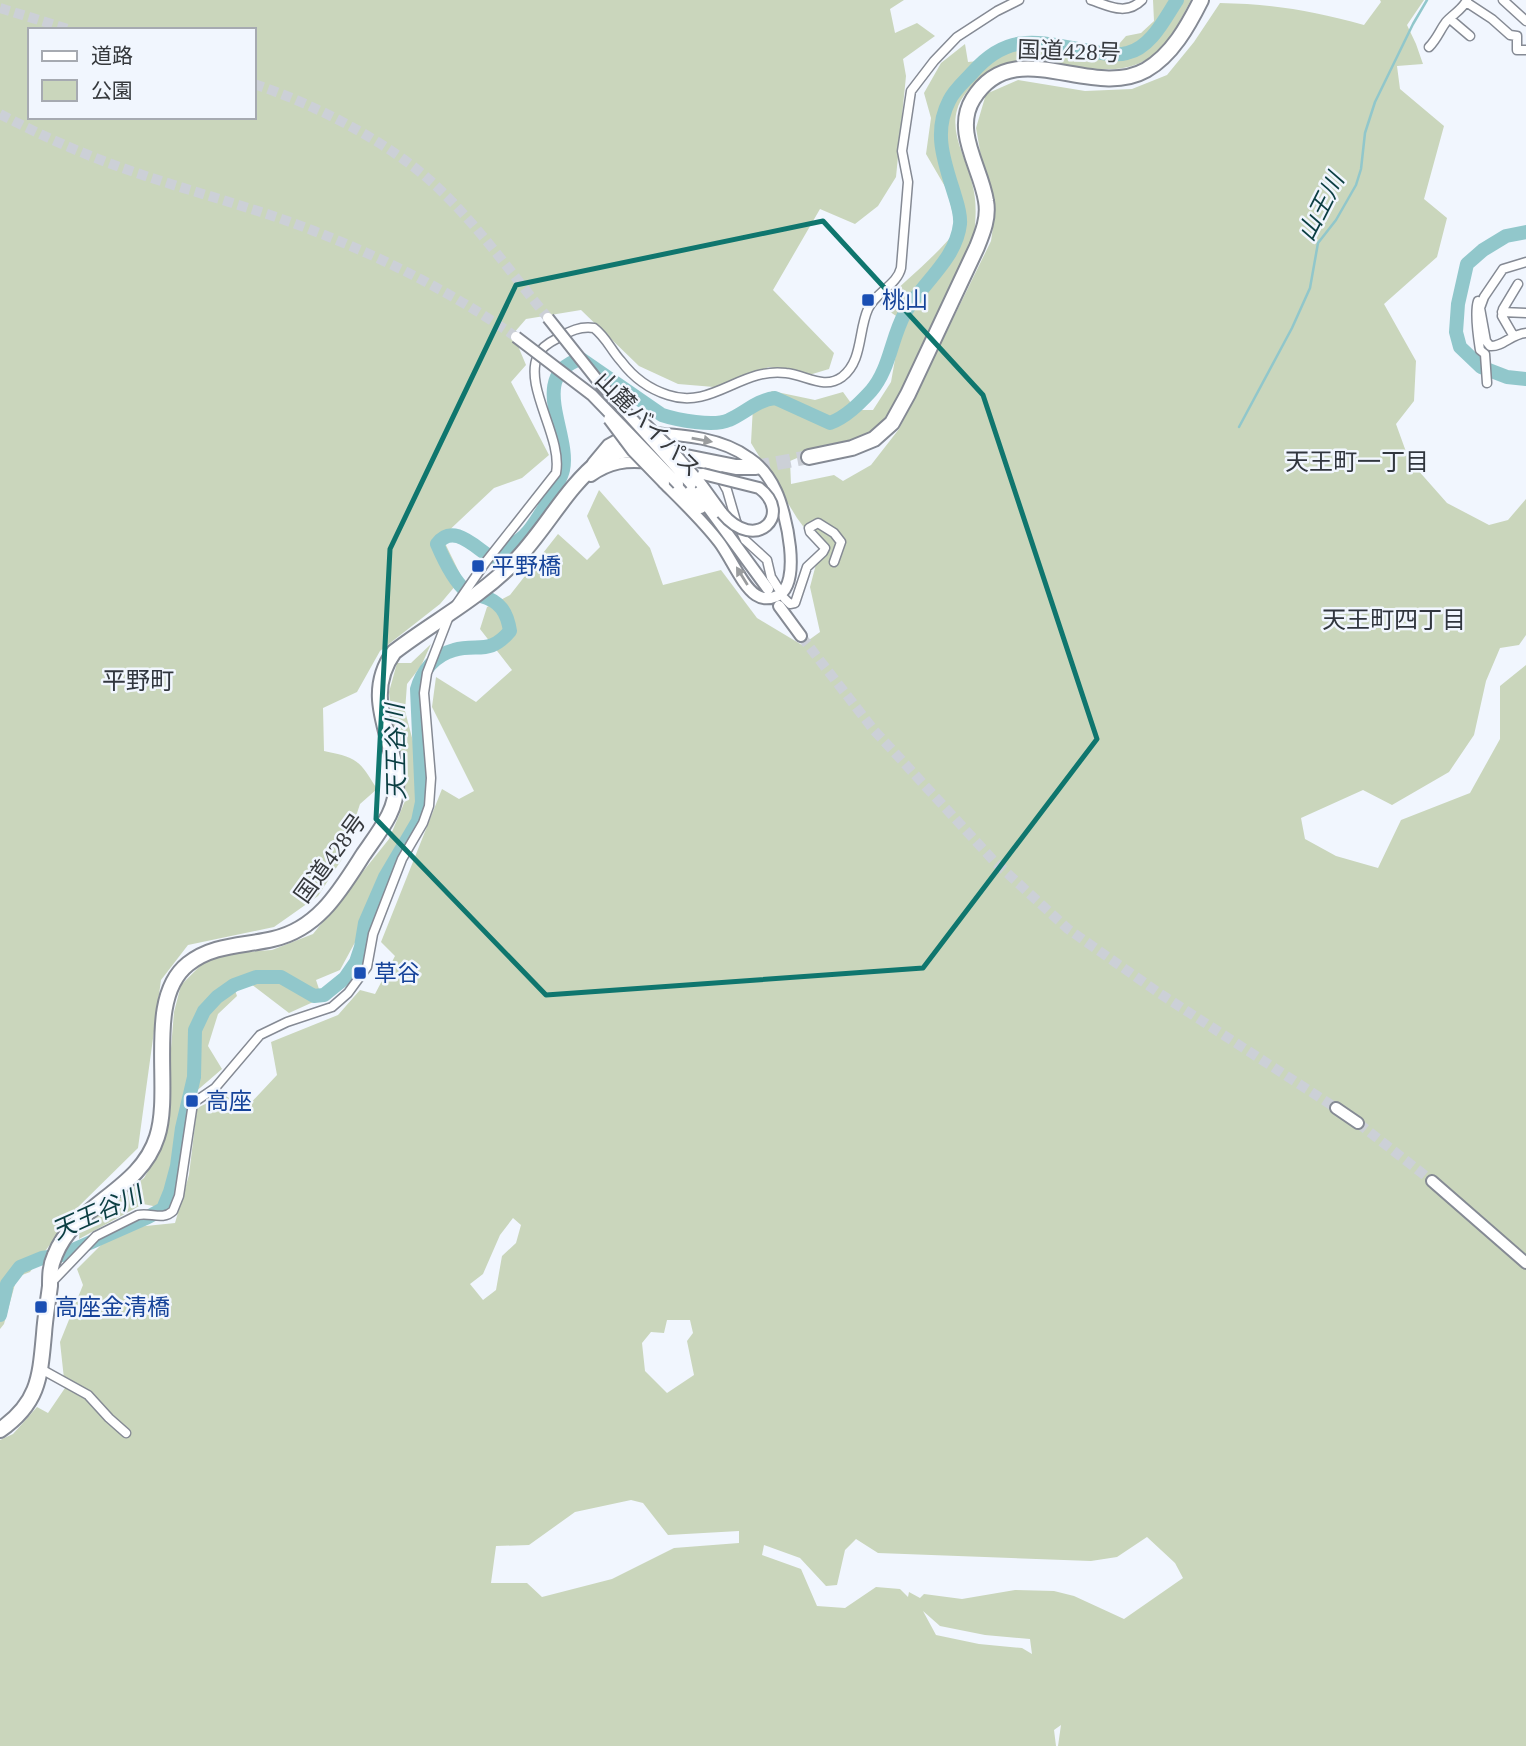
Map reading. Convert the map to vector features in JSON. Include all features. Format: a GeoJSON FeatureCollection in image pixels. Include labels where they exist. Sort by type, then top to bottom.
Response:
{"type":"FeatureCollection","features":[{"type":"Feature","properties":{"kind":"highway","name":"国道428号"},"geometry":{"type":"LineString","coordinates":[[809,457],[852,448],[874,439],[892,423],[977,247],[985,223],[986,200],[970,149],[967,110],[980,89],[998,75],[1030,68],[1094,79],[1116,78],[1145,71],[1174,46],[1201,0]]}},
{"type":"Feature","properties":{"kind":"highway","name":"国道428号"},"geometry":{"type":"LineString","coordinates":[[0,1430],[27,1406],[33,1396],[41,1368],[50,1280],[56,1253],[72,1227],[128,1181],[154,1147],[161,1120],[165,1011],[173,983],[188,963],[212,950],[285,936],[316,918],[345,883],[379,832],[394,802],[397,786],[396,770],[379,699],[382,674],[394,652],[483,589],[512,565],[581,479],[606,457],[624,450],[652,450],[705,474],[756,467]]}},
{"type":"Feature","properties":{"kind":"street"},"geometry":{"type":"LineString","coordinates":[[50,1280],[96,1236],[138,1215],[145,1213],[162,1217],[173,1211],[179,1196],[193,1103],[215,1087],[260,1035],[286,1022],[332,1007],[348,993],[367,967],[373,934],[401,859],[419,831],[429,806],[431,778],[424,693],[427,673],[451,612],[485,563],[556,473],[557,455],[541,404],[535,367],[537,356],[547,344],[575,329],[585,327],[594,328],[601,334],[640,381],[679,398],[709,395],[757,374],[787,373],[825,384],[836,381],[854,366],[869,306],[895,279],[901,268],[908,182],[902,151],[911,91],[957,37],[1019,0]]}},
{"type":"Feature","properties":{"kind":"street"},"geometry":{"type":"LineString","coordinates":[[1091,0],[1118,9],[1132,8],[1142,0]]}},
{"type":"Feature","properties":{"kind":"street"},"geometry":{"type":"LineString","coordinates":[[1503,0],[1526,21]]}},
{"type":"Feature","properties":{"kind":"street"},"geometry":{"type":"LineString","coordinates":[[1429,47],[1466,1],[1510,35],[1517,36],[1517,50],[1526,50]]}},
{"type":"Feature","properties":{"kind":"street"},"geometry":{"type":"LineString","coordinates":[[1450,19],[1470,36]]}},
{"type":"Feature","properties":{"kind":"street"},"geometry":{"type":"LineString","coordinates":[[1486,381],[1485,354],[1480,350],[1475,312],[1479,296],[1503,269],[1526,262]]}},
{"type":"Feature","properties":{"kind":"street"},"geometry":{"type":"LineString","coordinates":[[1513,335],[1502,312],[1518,284]]}},
{"type":"Feature","properties":{"kind":"street"},"geometry":{"type":"LineString","coordinates":[[1490,285],[1480,308],[1486,341],[1490,346],[1496,347],[1513,335],[1526,333]]}},
{"type":"Feature","properties":{"kind":"street"},"geometry":{"type":"LineString","coordinates":[[1502,312],[1526,313]]}},
{"type":"Feature","properties":{"kind":"street","name":"山麓バイパス"},"geometry":{"type":"LineString","coordinates":[[548,318],[615,400],[705,474],[740,552]]}},
{"type":"Feature","properties":{"kind":"street","name":"山麓バイパス"},"geometry":{"type":"LineString","coordinates":[[516,337],[592,395],[678,484],[773,589]]}},
{"type":"Feature","properties":{"kind":"street"},"geometry":{"type":"LineString","coordinates":[[581,479],[608,444],[625,435],[636,433],[661,434],[724,444],[742,453],[757,464],[777,493],[783,512],[791,573],[787,587],[777,597],[764,598],[751,591],[713,534],[625,441],[592,395]]}},
{"type":"Feature","properties":{"kind":"street"},"geometry":{"type":"LineString","coordinates":[[531,542],[586,481],[609,466],[627,462],[647,462],[705,474],[759,488],[773,505],[772,518],[756,531],[742,530],[722,513],[705,474]]}},
{"type":"Feature","properties":{"kind":"street"},"geometry":{"type":"LineString","coordinates":[[705,474],[727,489],[736,521],[745,540],[767,560],[773,589]]}},
{"type":"Feature","properties":{"kind":"street"},"geometry":{"type":"LineString","coordinates":[[782,603],[795,603],[807,567],[825,548],[810,532],[812,524],[818,523],[834,533],[841,542],[834,562]]}},
{"type":"Feature","properties":{"kind":"street"},"geometry":{"type":"LineString","coordinates":[[782,603],[801,636]]}},
{"type":"Feature","properties":{"kind":"street"},"geometry":{"type":"LineString","coordinates":[[1336,1108],[1357,1123]]}},
{"type":"Feature","properties":{"kind":"street"},"geometry":{"type":"LineString","coordinates":[[1432,1181],[1526,1263]]}},
{"type":"Feature","properties":{"kind":"street"},"geometry":{"type":"LineString","coordinates":[[41,1368],[89,1395],[126,1433]]}},
{"type":"Feature","properties":{"kind":"highlighted area"},"geometry":{"type":"Polygon","coordinates":[[[823,221],[983,395],[1097,739],[923,968],[546,995],[376,819],[390,549],[516,285],[823,221]]]}},
{"type":"Feature","properties":{"kind":"green space"},"geometry":{"type":"Polygon","coordinates":[[[0,0],[904,0],[890,9],[895,33],[917,23],[935,36],[903,59],[906,76],[896,177],[878,206],[855,224],[820,209],[773,290],[834,353],[829,369],[809,375],[769,367],[714,387],[678,384],[639,366],[581,310],[526,319],[513,334],[526,365],[511,382],[549,455],[522,478],[494,488],[442,537],[462,578],[440,604],[380,651],[357,692],[323,708],[324,751],[351,758],[361,766],[377,789],[360,804],[342,859],[318,896],[274,927],[188,945],[161,980],[138,1148],[75,1210],[30,1272],[17,1277],[4,1324],[0,1329],[0,0]]]}},
{"type":"Feature","properties":{"kind":"green space"},"geometry":{"type":"Polygon","coordinates":[[[1153,0],[1191,0],[1165,43],[1142,62],[1123,68],[1103,69],[1022,62],[1002,67],[974,83],[961,101],[955,119],[960,147],[974,190],[974,236],[900,401],[881,425],[862,438],[830,444],[790,461],[791,484],[834,475],[843,481],[871,465],[899,429],[991,241],[995,213],[976,128],[986,94],[1018,80],[1085,91],[1132,89],[1167,75],[1194,42],[1220,3],[1293,9],[1364,25],[1380,0],[1424,0],[1407,25],[1423,64],[1397,66],[1400,89],[1444,126],[1424,199],[1447,218],[1437,257],[1384,304],[1416,361],[1414,401],[1396,424],[1409,460],[1447,503],[1489,525],[1508,520],[1526,499],[1526,635],[1519,645],[1500,648],[1486,681],[1474,735],[1449,772],[1392,805],[1363,790],[1301,818],[1305,839],[1336,856],[1378,868],[1401,820],[1470,793],[1500,739],[1500,686],[1526,665],[1526,1746],[1058,1746],[1061,1725],[1054,1730],[1056,1746],[0,1746],[0,1440],[13,1434],[37,1407],[48,1413],[65,1388],[60,1342],[83,1285],[77,1269],[101,1245],[136,1227],[175,1223],[189,1175],[197,1108],[224,1095],[246,1108],[277,1075],[271,1042],[338,1015],[360,990],[375,994],[395,956],[381,942],[442,789],[459,799],[474,791],[432,707],[436,677],[476,702],[512,670],[480,629],[487,607],[510,595],[558,534],[587,560],[600,547],[587,516],[599,490],[650,548],[663,585],[721,570],[757,618],[802,645],[820,632],[810,587],[820,549],[797,518],[751,443],[753,406],[772,391],[815,400],[843,392],[856,410],[873,410],[891,382],[902,320],[880,305],[957,230],[947,190],[926,154],[931,118],[924,93],[941,63],[965,44],[968,62],[989,60],[1016,37],[1112,52],[1126,36],[1141,33],[1154,21],[1153,0]],[[513,1218],[500,1235],[483,1274],[470,1284],[483,1300],[496,1290],[502,1256],[516,1243],[521,1225],[513,1218]],[[667,1320],[664,1333],[651,1332],[642,1343],[645,1371],[667,1393],[694,1375],[687,1341],[693,1333],[690,1320],[667,1320]],[[631,1500],[575,1512],[529,1545],[496,1546],[491,1583],[527,1583],[542,1597],[612,1579],[674,1548],[739,1543],[739,1531],[668,1535],[643,1503],[631,1500]],[[1147,1537],[1117,1557],[1091,1561],[878,1553],[856,1539],[845,1550],[837,1585],[826,1586],[800,1558],[764,1545],[762,1555],[801,1569],[817,1606],[845,1608],[876,1587],[900,1589],[908,1597],[909,1592],[920,1598],[924,1594],[962,1599],[1015,1590],[1054,1591],[1074,1596],[1124,1619],[1183,1578],[1175,1563],[1147,1537]],[[923,1611],[936,1635],[979,1644],[1022,1648],[1032,1654],[1030,1639],[985,1635],[940,1626],[923,1611]]]}},
{"type":"Feature","properties":{"kind":"green space"},"geometry":{"type":"Polygon","coordinates":[[[431,644],[421,666],[407,684],[405,711],[420,768],[422,814],[392,859],[359,935],[340,970],[316,980],[322,998],[289,1013],[251,984],[232,982],[237,996],[218,1014],[208,1046],[222,1069],[186,1100],[172,1194],[158,1207],[143,1204],[79,1239],[80,1228],[144,1178],[163,1145],[174,1012],[181,985],[204,962],[231,953],[272,950],[313,934],[389,839],[405,801],[402,770],[392,727],[389,692],[397,663],[411,663],[431,644]]]}},
{"type":"Feature","properties":{"kind":"waterway","name":"天王谷川"},"geometry":{"type":"LineString","coordinates":[[0,1315],[7,1284],[20,1267],[42,1258],[62,1255],[163,1209],[177,1166],[182,1128],[194,1077],[195,1030],[204,1011],[217,997],[234,985],[256,977],[281,977],[314,996],[324,995],[345,978],[356,962],[365,923],[385,877],[418,821],[422,802],[417,689],[419,682],[430,665],[447,652],[496,644],[510,631],[505,613],[498,604],[467,592],[462,587],[449,569],[437,544],[451,535],[458,536],[494,559],[524,536],[534,524],[563,470],[564,456],[554,392],[557,378],[565,367],[581,359],[662,415],[686,421],[722,422],[762,401],[775,398],[830,423],[841,417],[862,401],[877,382],[905,313],[945,260],[957,237],[959,212],[944,158],[941,135],[944,113],[957,89],[987,59],[1013,45],[1041,43],[1113,54],[1136,50],[1150,39],[1177,0]]}},
{"type":"Feature","properties":{"kind":"waterway","name":"山王川"},"geometry":{"type":"LineString","coordinates":[[1239,427],[1292,328],[1310,288],[1318,243],[1336,220],[1356,185],[1361,169],[1365,133],[1375,102],[1427,0]]}},
{"type":"Feature","properties":{"kind":"waterway"},"geometry":{"type":"LineString","coordinates":[[1526,232],[1506,236],[1467,264],[1458,304],[1456,332],[1460,347],[1481,367],[1507,377],[1526,379]]}},
{"type":"Feature","properties":{"kind":"tunnel"},"geometry":{"type":"LineString","coordinates":[[0,8],[65,28]]}},
{"type":"Feature","properties":{"kind":"tunnel"},"geometry":{"type":"LineString","coordinates":[[256,85],[349,125],[415,168],[465,215],[548,318]]}},
{"type":"Feature","properties":{"kind":"tunnel"},"geometry":{"type":"LineString","coordinates":[[0,114],[50,139],[102,160],[270,215],[341,242],[393,265],[443,292],[516,337]]}},
{"type":"Feature","properties":{"kind":"tunnel"},"geometry":{"type":"LineString","coordinates":[[756,467],[809,457]]}},
{"type":"Feature","properties":{"kind":"tunnel"},"geometry":{"type":"LineString","coordinates":[[801,636],[873,729],[994,861],[1068,929],[1159,993],[1336,1108]]}},
{"type":"Feature","properties":{"kind":"tunnel"},"geometry":{"type":"LineString","coordinates":[[1358,1123],[1432,1181]]}},
{"type":"Feature","properties":{"kind":"place","name":"桃山"},"geometry":{"type":"Point","coordinates":[868,300]}},
{"type":"Feature","properties":{"kind":"place","name":"平野橋"},"geometry":{"type":"Point","coordinates":[478,566]}},
{"type":"Feature","properties":{"kind":"place","name":"草谷"},"geometry":{"type":"Point","coordinates":[360,973]}},
{"type":"Feature","properties":{"kind":"place","name":"高座"},"geometry":{"type":"Point","coordinates":[192,1101]}},
{"type":"Feature","properties":{"kind":"place","name":"高座金清橋"},"geometry":{"type":"Point","coordinates":[41,1307]}},
{"type":"Feature","properties":{"kind":"district","name":"天王町一丁目"},"geometry":{"type":"Point","coordinates":[1357,462]}},
{"type":"Feature","properties":{"kind":"district","name":"天王町四丁目"},"geometry":{"type":"Point","coordinates":[1394,620]}},
{"type":"Feature","properties":{"kind":"district","name":"平野町"},"geometry":{"type":"Point","coordinates":[138,681]}}]}
